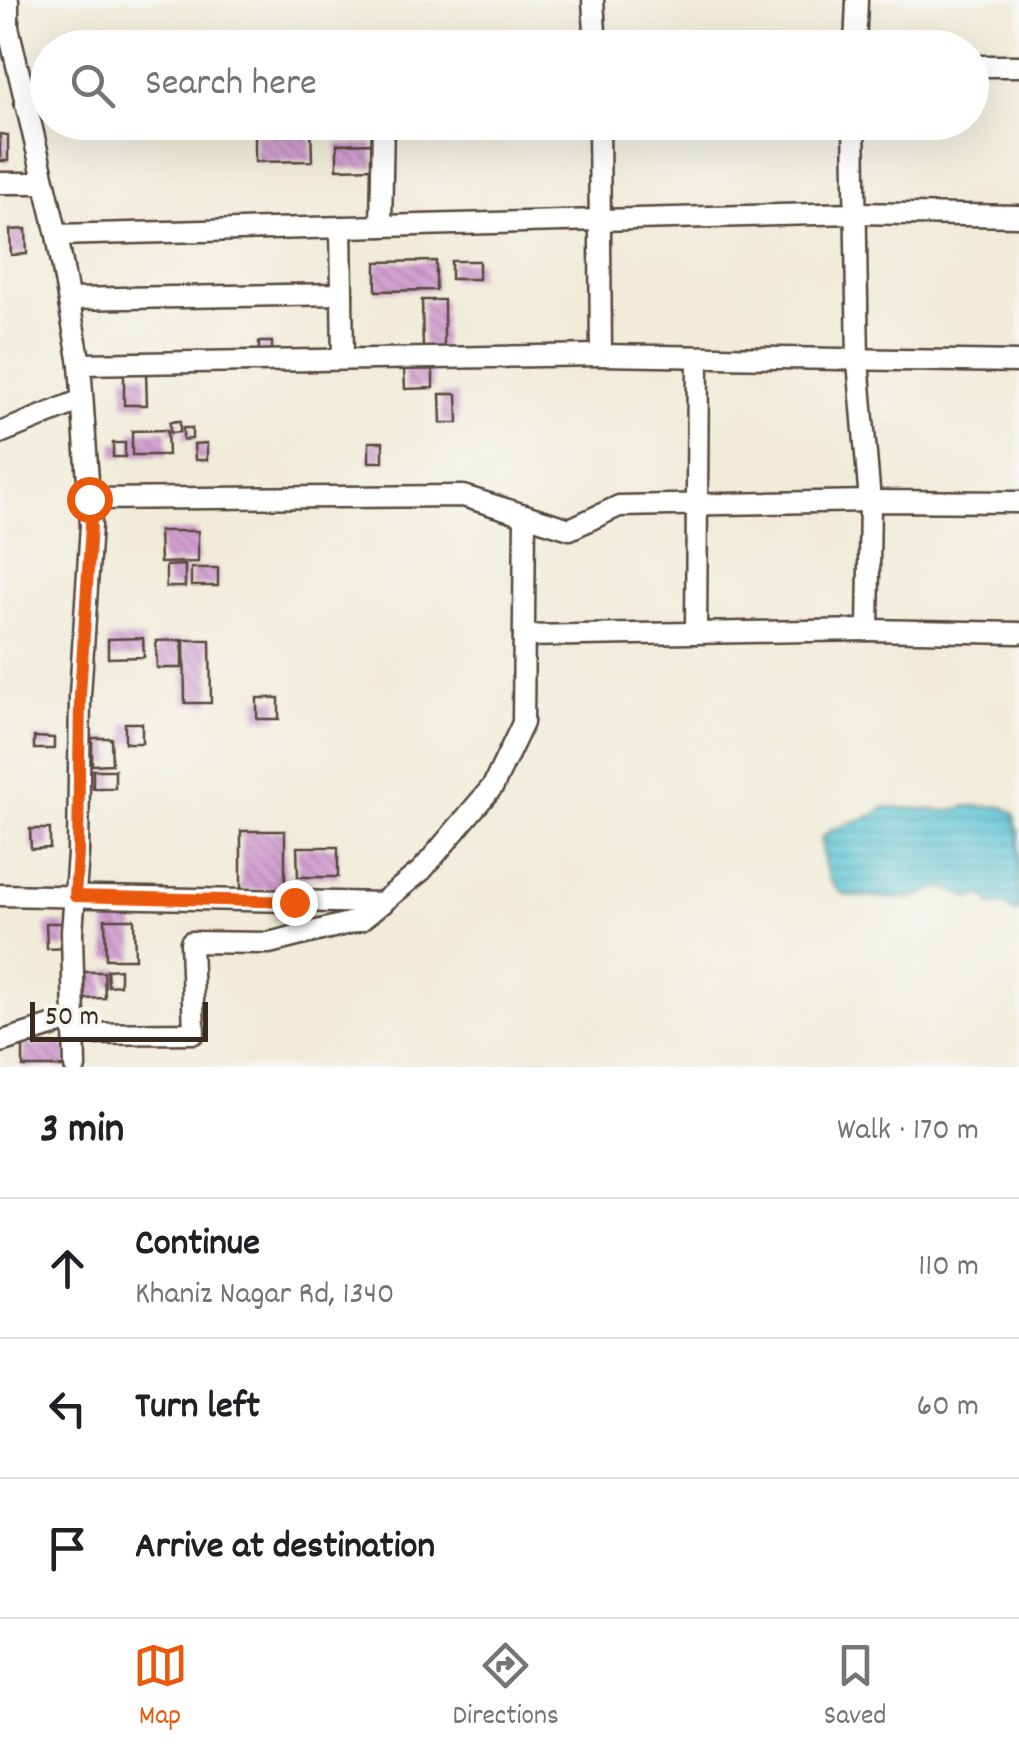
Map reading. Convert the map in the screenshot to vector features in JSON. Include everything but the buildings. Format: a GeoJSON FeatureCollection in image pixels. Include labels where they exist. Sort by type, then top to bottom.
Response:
{"type":"FeatureCollection","features":[{"type":"Feature","properties":{"kind":"street"},"geometry":{"type":"LineString","coordinates":[[8,0],[8,27],[30,123]]}},
{"type":"Feature","properties":{"kind":"street"},"geometry":{"type":"LineString","coordinates":[[593,0],[595,30]]}},
{"type":"Feature","properties":{"kind":"street"},"geometry":{"type":"LineString","coordinates":[[856,30],[857,0]]}},
{"type":"Feature","properties":{"kind":"street"},"geometry":{"type":"LineString","coordinates":[[989,66],[1019,66]]}},
{"type":"Feature","properties":{"kind":"street"},"geometry":{"type":"LineString","coordinates":[[25,102],[30,102]]}},
{"type":"Feature","properties":{"kind":"street"},"geometry":{"type":"LineString","coordinates":[[34,140],[57,234],[80,364],[91,525],[80,695],[78,854],[72,932],[75,1067]]}},
{"type":"Feature","properties":{"kind":"street"},"geometry":{"type":"LineString","coordinates":[[381,226],[383,140]]}},
{"type":"Feature","properties":{"kind":"street"},"geometry":{"type":"LineString","coordinates":[[599,140],[600,355]]}},
{"type":"Feature","properties":{"kind":"street"},"geometry":{"type":"LineString","coordinates":[[854,140],[858,361],[870,501],[868,630]]}},
{"type":"Feature","properties":{"kind":"street"},"geometry":{"type":"LineString","coordinates":[[0,183],[44,183]]}},
{"type":"Feature","properties":{"kind":"street"},"geometry":{"type":"LineString","coordinates":[[57,234],[854,212],[1019,216]]}},
{"type":"Feature","properties":{"kind":"street"},"geometry":{"type":"LineString","coordinates":[[341,227],[344,359]]}},
{"type":"Feature","properties":{"kind":"street"},"geometry":{"type":"LineString","coordinates":[[69,299],[342,294]]}},
{"type":"Feature","properties":{"kind":"street"},"geometry":{"type":"LineString","coordinates":[[80,364],[600,355],[1019,362]]}},
{"type":"Feature","properties":{"kind":"street"},"geometry":{"type":"LineString","coordinates":[[696,633],[698,358]]}},
{"type":"Feature","properties":{"kind":"street"},"geometry":{"type":"LineString","coordinates":[[0,433],[82,400]]}},
{"type":"Feature","properties":{"kind":"street"},"geometry":{"type":"LineString","coordinates":[[89,499],[463,496],[570,529],[619,506],[1019,502]]}},
{"type":"Feature","properties":{"kind":"street"},"geometry":{"type":"LineString","coordinates":[[0,1042],[74,1026],[194,1033],[190,942],[269,942],[361,920],[422,870],[493,786],[523,723],[525,515]]}},
{"type":"Feature","properties":{"kind":"street"},"geometry":{"type":"LineString","coordinates":[[524,636],[868,630],[1019,633]]}},
{"type":"Feature","properties":{"kind":"street"},"geometry":{"type":"LineString","coordinates":[[0,894],[383,902]]}},
{"type":"Feature","properties":{"kind":"water"},"geometry":{"type":"Polygon","coordinates":[[[969,806],[1003,807],[1014,813],[1019,829],[1019,911],[1015,913],[1003,904],[991,906],[988,899],[978,895],[972,899],[943,888],[908,899],[853,897],[842,893],[831,881],[824,863],[822,837],[833,829],[886,807],[949,811],[969,806]]]}},
{"type":"Feature","properties":{"kind":"route"},"geometry":{"type":"LineString","coordinates":[[89,499],[75,896],[294,902]]}}]}
